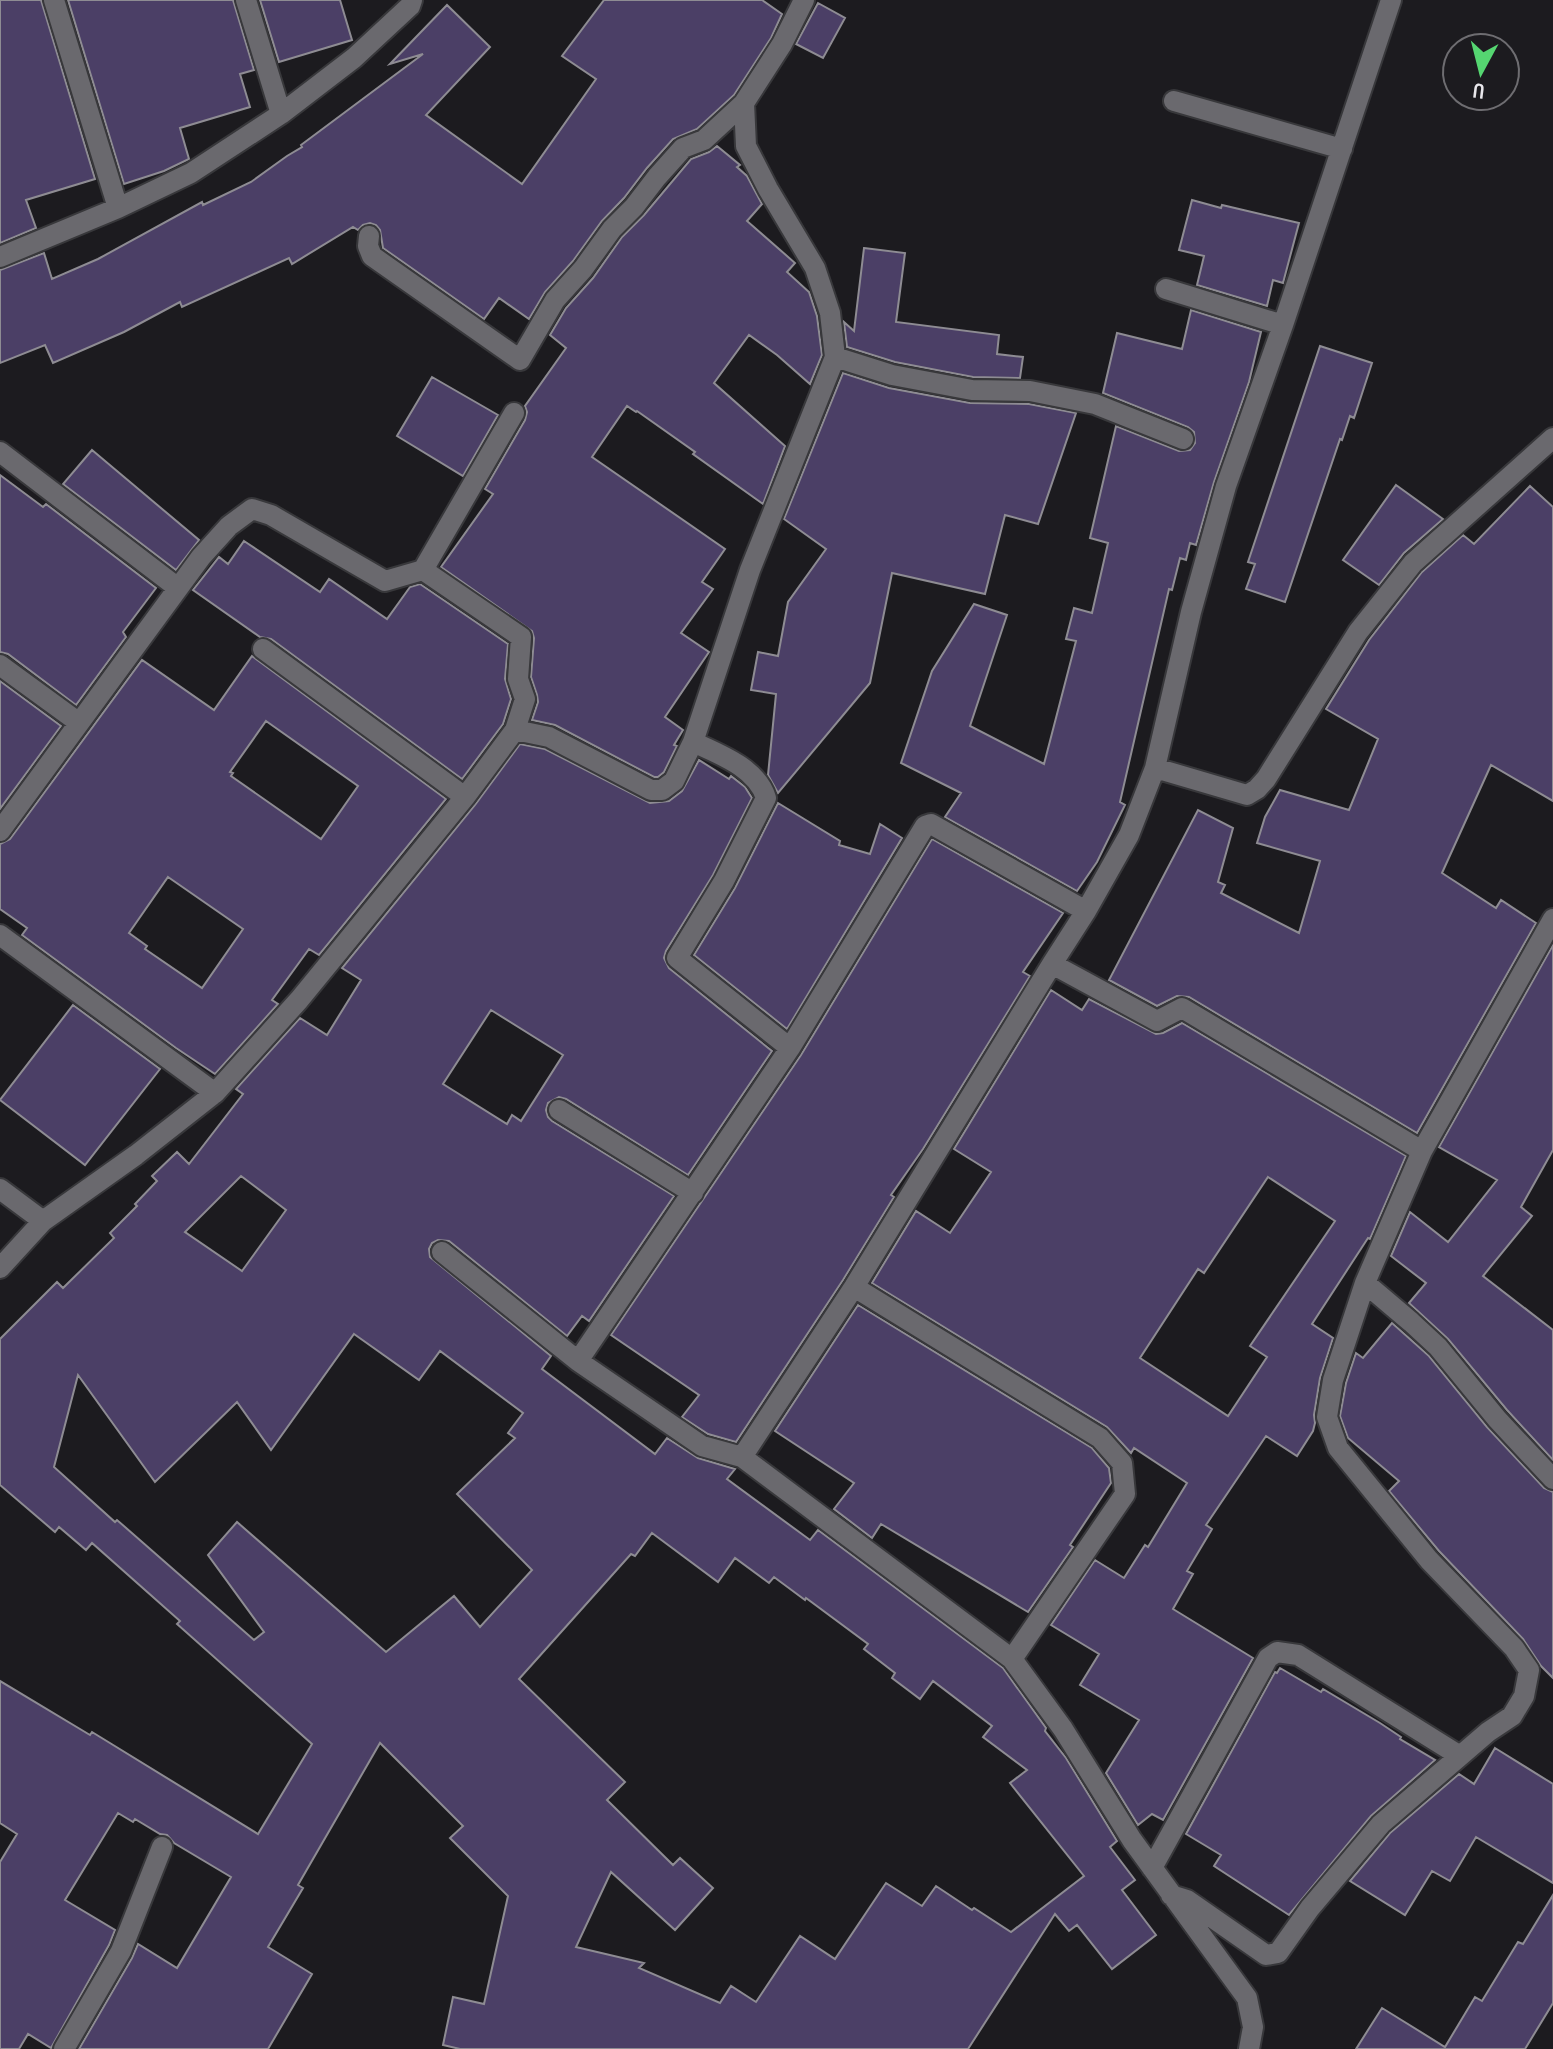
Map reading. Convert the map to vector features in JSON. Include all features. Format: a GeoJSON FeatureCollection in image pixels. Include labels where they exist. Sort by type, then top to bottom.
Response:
{"type":"FeatureCollection","features":[{"type":"Feature","properties":{"kind":"street"},"geometry":{"type":"LineString","coordinates":[[54,0],[118,208]]}},
{"type":"Feature","properties":{"kind":"street"},"geometry":{"type":"LineString","coordinates":[[246,0],[281,114]]}},
{"type":"Feature","properties":{"kind":"street"},"geometry":{"type":"LineString","coordinates":[[0,257],[118,208],[191,173],[281,114],[354,58],[410,6],[412,0]]}},
{"type":"Feature","properties":{"kind":"street"},"geometry":{"type":"LineString","coordinates":[[369,236],[368,246],[372,256],[520,360],[555,300],[657,177],[683,148],[704,140],[744,103],[782,44],[804,0]]}},
{"type":"Feature","properties":{"kind":"street"},"geometry":{"type":"LineString","coordinates":[[742,1457],[854,1287],[1086,911],[1129,835],[1155,768],[1191,612],[1226,486],[1391,0]]}},
{"type":"Feature","properties":{"kind":"street"},"geometry":{"type":"LineString","coordinates":[[1174,101],[1342,149]]}},
{"type":"Feature","properties":{"kind":"street"},"geometry":{"type":"LineString","coordinates":[[515,730],[549,737],[651,790],[662,790],[674,781],[693,742],[750,570],[835,357],[830,313],[815,268],[746,146],[744,103]]}},
{"type":"Feature","properties":{"kind":"street"},"geometry":{"type":"LineString","coordinates":[[1166,289],[1283,325]]}},
{"type":"Feature","properties":{"kind":"street"},"geometry":{"type":"LineString","coordinates":[[835,357],[892,375],[972,390],[1030,391],[1095,404],[1183,439]]}},
{"type":"Feature","properties":{"kind":"street"},"geometry":{"type":"LineString","coordinates":[[0,831],[178,588],[216,539],[239,517],[252,509],[271,515],[385,581],[423,570],[514,413]]}},
{"type":"Feature","properties":{"kind":"street"},"geometry":{"type":"LineString","coordinates":[[1155,768],[1247,795],[1257,789],[1358,632],[1413,563],[1552,439]]}},
{"type":"Feature","properties":{"kind":"street"},"geometry":{"type":"LineString","coordinates":[[0,452],[178,588]]}},
{"type":"Feature","properties":{"kind":"street"},"geometry":{"type":"LineString","coordinates":[[0,1268],[43,1221],[136,1155],[215,1093],[299,1000],[465,797],[515,730],[525,699],[518,679],[521,637],[423,570]]}},
{"type":"Feature","properties":{"kind":"street"},"geometry":{"type":"LineString","coordinates":[[263,649],[465,797]]}},
{"type":"Feature","properties":{"kind":"street"},"geometry":{"type":"LineString","coordinates":[[0,665],[78,722]]}},
{"type":"Feature","properties":{"kind":"street"},"geometry":{"type":"LineString","coordinates":[[693,742],[733,761],[762,787],[766,798],[724,881],[677,958],[790,1048]]}},
{"type":"Feature","properties":{"kind":"street"},"geometry":{"type":"LineString","coordinates":[[578,1361],[790,1048],[925,826],[931,824],[1086,911]]}},
{"type":"Feature","properties":{"kind":"street"},"geometry":{"type":"LineString","coordinates":[[1171,1895],[1187,1900],[1266,1955],[1278,1953],[1310,1908],[1381,1824],[1488,1732],[1512,1716],[1524,1696],[1529,1670],[1514,1648],[1429,1560],[1338,1448],[1327,1417],[1333,1380],[1365,1283],[1422,1151],[1551,926]]}},
{"type":"Feature","properties":{"kind":"street"},"geometry":{"type":"LineString","coordinates":[[0,935],[215,1093]]}},
{"type":"Feature","properties":{"kind":"street"},"geometry":{"type":"LineString","coordinates":[[1052,964],[1157,1021],[1182,1008],[1422,1151]]}},
{"type":"Feature","properties":{"kind":"street"},"geometry":{"type":"LineString","coordinates":[[559,1110],[693,1193]]}},
{"type":"Feature","properties":{"kind":"street"},"geometry":{"type":"LineString","coordinates":[[0,1189],[43,1221]]}},
{"type":"Feature","properties":{"kind":"street"},"geometry":{"type":"LineString","coordinates":[[442,1252],[578,1361],[702,1446],[742,1457],[1012,1659],[1063,1729],[1152,1868],[1247,1998],[1253,2027],[1249,2049]]}},
{"type":"Feature","properties":{"kind":"street"},"geometry":{"type":"LineString","coordinates":[[1365,1283],[1438,1347],[1497,1419],[1553,1479]]}},
{"type":"Feature","properties":{"kind":"street"},"geometry":{"type":"LineString","coordinates":[[854,1287],[1100,1438],[1122,1463],[1125,1494],[1012,1659]]}},
{"type":"Feature","properties":{"kind":"street"},"geometry":{"type":"LineString","coordinates":[[1152,1868],[1268,1658],[1277,1652],[1298,1655],[1460,1756]]}},
{"type":"Feature","properties":{"kind":"street"},"geometry":{"type":"LineString","coordinates":[[64,2049],[121,1951],[162,1847]]}},
{"type":"Feature","properties":{"kind":"building"},"geometry":{"type":"Polygon","coordinates":[[[0,0],[41,0],[95,179],[26,200],[36,228],[0,243],[0,0]]]}},
{"type":"Feature","properties":{"kind":"building"},"geometry":{"type":"Polygon","coordinates":[[[68,0],[233,0],[254,70],[240,74],[250,107],[180,128],[189,159],[124,184],[68,0]]]}},
{"type":"Feature","properties":{"kind":"building"},"geometry":{"type":"Polygon","coordinates":[[[260,0],[340,0],[352,40],[279,62],[260,0]]]}},
{"type":"Feature","properties":{"kind":"building"},"geometry":{"type":"Polygon","coordinates":[[[604,0],[762,0],[782,14],[771,38],[734,95],[697,129],[673,139],[545,292],[529,319],[499,298],[484,319],[383,248],[380,230],[370,223],[358,230],[353,227],[292,264],[289,258],[182,307],[180,302],[124,332],[53,363],[45,345],[0,363],[0,270],[44,253],[52,279],[98,259],[202,202],[203,205],[251,182],[423,54],[390,64],[447,5],[490,47],[426,115],[522,184],[596,79],[562,56],[604,0]]]}},
{"type":"Feature","properties":{"kind":"building"},"geometry":{"type":"Polygon","coordinates":[[[818,3],[845,18],[823,58],[796,44],[818,3]]]}},
{"type":"Feature","properties":{"kind":"building"},"geometry":{"type":"Polygon","coordinates":[[[717,146],[740,165],[737,167],[747,176],[762,204],[747,221],[795,263],[787,272],[809,292],[817,316],[822,355],[810,384],[749,335],[714,383],[785,446],[763,504],[693,454],[695,452],[627,406],[592,457],[725,549],[702,582],[713,589],[681,633],[709,652],[665,717],[683,730],[664,772],[654,777],[555,725],[532,720],[538,702],[531,677],[532,631],[441,567],[493,494],[485,489],[525,420],[525,406],[566,348],[550,335],[566,308],[593,278],[622,237],[691,159],[717,146]]]}},
{"type":"Feature","properties":{"kind":"building"},"geometry":{"type":"Polygon","coordinates":[[[1192,200],[1299,223],[1283,283],[1273,280],[1267,306],[1197,285],[1204,256],[1179,250],[1192,200]]]}},
{"type":"Feature","properties":{"kind":"building"},"geometry":{"type":"Polygon","coordinates":[[[864,248],[905,253],[896,322],[999,335],[997,354],[1023,357],[1020,378],[973,377],[895,362],[847,347],[844,322],[854,331],[864,248]]]}},
{"type":"Feature","properties":{"kind":"building"},"geometry":{"type":"Polygon","coordinates":[[[1191,310],[1261,332],[1249,382],[1196,545],[1190,543],[1186,560],[1180,558],[1172,590],[1169,589],[1120,802],[1125,805],[1097,862],[1077,891],[945,817],[961,793],[901,763],[932,671],[974,604],[1007,615],[970,726],[1044,764],[1076,641],[1066,639],[1074,608],[1092,613],[1108,543],[1090,538],[1116,426],[1179,451],[1190,450],[1195,443],[1194,432],[1188,427],[1103,393],[1117,333],[1182,349],[1191,310]]]}},
{"type":"Feature","properties":{"kind":"building"},"geometry":{"type":"Polygon","coordinates":[[[1320,346],[1372,363],[1354,418],[1350,416],[1340,439],[1285,602],[1246,589],[1255,564],[1248,562],[1320,346]]]}},
{"type":"Feature","properties":{"kind":"building"},"geometry":{"type":"Polygon","coordinates":[[[843,373],[889,388],[970,403],[1029,404],[1076,413],[1038,524],[1005,515],[985,594],[892,573],[870,683],[778,793],[768,775],[776,694],[751,690],[758,652],[778,656],[788,602],[826,549],[784,519],[843,373]]]}},
{"type":"Feature","properties":{"kind":"building"},"geometry":{"type":"Polygon","coordinates":[[[432,377],[498,415],[463,476],[397,436],[432,377]]]}},
{"type":"Feature","properties":{"kind":"building"},"geometry":{"type":"Polygon","coordinates":[[[92,450],[199,540],[176,570],[63,484],[92,450]]]}},
{"type":"Feature","properties":{"kind":"building"},"geometry":{"type":"Polygon","coordinates":[[[0,475],[43,507],[46,504],[156,588],[123,632],[126,637],[76,705],[8,654],[0,652],[0,475]]]}},
{"type":"Feature","properties":{"kind":"building"},"geometry":{"type":"Polygon","coordinates":[[[1396,485],[1443,519],[1404,553],[1379,585],[1343,560],[1396,485]]]}},
{"type":"Feature","properties":{"kind":"building"},"geometry":{"type":"Polygon","coordinates":[[[1530,486],[1553,507],[1553,801],[1491,765],[1442,873],[1496,908],[1501,900],[1536,923],[1417,1133],[1189,997],[1177,996],[1157,1006],[1109,980],[1198,810],[1233,828],[1218,882],[1225,885],[1221,893],[1299,933],[1320,861],[1257,843],[1265,817],[1280,790],[1349,810],[1378,739],[1326,709],[1369,640],[1422,572],[1463,535],[1474,544],[1530,486]]]}},
{"type":"Feature","properties":{"kind":"building"},"geometry":{"type":"Polygon","coordinates":[[[244,541],[320,592],[329,579],[387,619],[410,587],[420,584],[508,644],[505,679],[511,699],[503,724],[462,779],[271,639],[260,637],[193,590],[219,557],[228,564],[244,541]]]}},
{"type":"Feature","properties":{"kind":"building"},"geometry":{"type":"Polygon","coordinates":[[[252,656],[446,799],[319,955],[309,949],[272,1000],[278,1004],[215,1074],[22,935],[27,928],[0,909],[0,844],[10,839],[142,660],[214,710],[252,656]],[[266,721],[230,772],[233,773],[231,776],[321,839],[358,786],[266,721]],[[168,877],[129,933],[147,946],[145,949],[202,988],[243,929],[168,877]]]}},
{"type":"Feature","properties":{"kind":"building"},"geometry":{"type":"Polygon","coordinates":[[[0,681],[61,726],[0,809],[0,681]]]}},
{"type":"Feature","properties":{"kind":"building"},"geometry":{"type":"Polygon","coordinates":[[[520,744],[545,749],[650,803],[669,801],[682,791],[699,760],[729,779],[731,776],[745,787],[752,798],[713,875],[664,958],[669,968],[772,1051],[688,1175],[566,1099],[559,1097],[548,1103],[546,1110],[552,1121],[674,1196],[589,1321],[582,1316],[567,1336],[449,1241],[432,1243],[430,1257],[551,1356],[542,1369],[655,1454],[667,1438],[698,1458],[735,1469],[727,1479],[810,1540],[818,1530],[1003,1668],[1046,1728],[1045,1731],[1066,1758],[1117,1841],[1110,1847],[1135,1880],[1122,1890],[1156,1935],[1112,1969],[1077,1925],[1069,1931],[1055,1914],[968,2049],[460,2049],[443,2045],[453,1997],[484,2004],[508,1896],[450,1838],[463,1826],[380,1743],[298,1885],[303,1888],[268,1947],[312,1974],[268,2049],[79,2049],[138,1944],[177,1968],[231,1877],[174,1843],[167,1835],[118,1813],[65,1900],[115,1930],[109,1945],[51,2048],[28,2034],[19,2049],[0,2049],[0,1862],[17,1834],[0,1823],[0,1681],[90,1735],[92,1732],[258,1834],[312,1744],[177,1624],[180,1621],[92,1543],[86,1550],[59,1527],[55,1532],[0,1485],[0,1339],[57,1282],[63,1288],[114,1238],[110,1233],[157,1181],[152,1176],[177,1152],[189,1164],[243,1094],[236,1089],[300,1018],[327,1035],[361,980],[342,968],[475,805],[520,744]],[[491,1010],[443,1084],[507,1124],[512,1115],[521,1121],[563,1055],[491,1010]],[[241,1176],[185,1232],[242,1271],[286,1210],[241,1176]],[[354,1334],[271,1450],[237,1402],[155,1482],[78,1375],[54,1467],[254,1640],[264,1632],[208,1555],[237,1522],[386,1652],[454,1596],[480,1627],[532,1570],[457,1494],[515,1438],[508,1433],[523,1413],[440,1351],[419,1380],[354,1334]],[[652,1533],[635,1556],[631,1554],[519,1679],[625,1782],[607,1800],[673,1865],[680,1858],[713,1888],[675,1930],[611,1872],[576,1947],[644,1963],[639,1968],[720,2003],[731,1986],[756,2002],[800,1936],[835,1959],[886,1883],[922,1906],[936,1886],[1011,1932],[1084,1876],[1010,1783],[1027,1770],[983,1737],[992,1726],[933,1681],[920,1699],[892,1678],[895,1673],[864,1649],[868,1644],[774,1577],[769,1583],[735,1558],[718,1582],[652,1533]]]}},
{"type":"Feature","properties":{"kind":"building"},"geometry":{"type":"Polygon","coordinates":[[[778,803],[840,841],[839,845],[870,854],[880,824],[902,838],[787,1029],[694,955],[735,888],[778,803]]]}},
{"type":"Feature","properties":{"kind":"building"},"geometry":{"type":"Polygon","coordinates":[[[932,839],[1063,913],[1023,972],[1030,976],[891,1195],[894,1197],[843,1280],[736,1442],[708,1434],[682,1417],[699,1395],[611,1335],[801,1055],[932,839]]]}},
{"type":"Feature","properties":{"kind":"building"},"geometry":{"type":"Polygon","coordinates":[[[1553,945],[1553,1150],[1521,1207],[1532,1216],[1483,1276],[1553,1330],[1553,1460],[1448,1339],[1409,1303],[1426,1283],[1391,1256],[1410,1212],[1448,1242],[1497,1180],[1439,1147],[1553,945]]]}},
{"type":"Feature","properties":{"kind":"building"},"geometry":{"type":"Polygon","coordinates":[[[1051,990],[1082,1010],[1089,999],[1156,1034],[1182,1023],[1406,1156],[1370,1239],[1312,1324],[1333,1338],[1320,1378],[1313,1431],[1297,1456],[1266,1436],[1206,1525],[1212,1529],[1187,1571],[1193,1574],[1173,1609],[1253,1658],[1163,1820],[1152,1814],[1138,1825],[1106,1773],[1139,1720],[1080,1685],[1099,1654],[1051,1625],[1095,1560],[1124,1578],[1145,1545],[1148,1547],[1187,1483],[1134,1448],[1131,1453],[1107,1427],[872,1283],[916,1211],[950,1233],[991,1172],[954,1149],[1051,990]],[[1268,1177],[1204,1273],[1198,1269],[1140,1358],[1228,1416],[1267,1357],[1250,1346],[1335,1221],[1268,1177]]]}},
{"type":"Feature","properties":{"kind":"building"},"geometry":{"type":"Polygon","coordinates":[[[73,1005],[160,1069],[85,1165],[0,1100],[73,1005]]]}},
{"type":"Feature","properties":{"kind":"building"},"geometry":{"type":"Polygon","coordinates":[[[858,1305],[1092,1448],[1109,1468],[1111,1483],[1070,1545],[1073,1547],[1028,1612],[881,1524],[872,1538],[834,1509],[854,1483],[775,1431],[858,1305]]]}},
{"type":"Feature","properties":{"kind":"building"},"geometry":{"type":"Polygon","coordinates":[[[1392,1323],[1429,1356],[1487,1427],[1544,1488],[1553,1492],[1553,1678],[1523,1639],[1439,1551],[1389,1491],[1399,1481],[1348,1438],[1340,1416],[1356,1353],[1363,1358],[1392,1323]]]}},
{"type":"Feature","properties":{"kind":"building"},"geometry":{"type":"Polygon","coordinates":[[[1280,1668],[1321,1692],[1323,1689],[1435,1760],[1371,1816],[1289,1915],[1214,1866],[1221,1855],[1186,1834],[1280,1668]]]}},
{"type":"Feature","properties":{"kind":"building"},"geometry":{"type":"Polygon","coordinates":[[[1495,1748],[1553,1784],[1553,1883],[1476,1837],[1450,1881],[1432,1871],[1405,1915],[1350,1881],[1390,1833],[1459,1774],[1474,1784],[1495,1748]]]}},
{"type":"Feature","properties":{"kind":"building"},"geometry":{"type":"Polygon","coordinates":[[[1553,1895],[1553,2003],[1525,2049],[1356,2049],[1382,2008],[1445,2047],[1475,1997],[1482,2001],[1518,1942],[1523,1944],[1553,1895]]]}}]}
